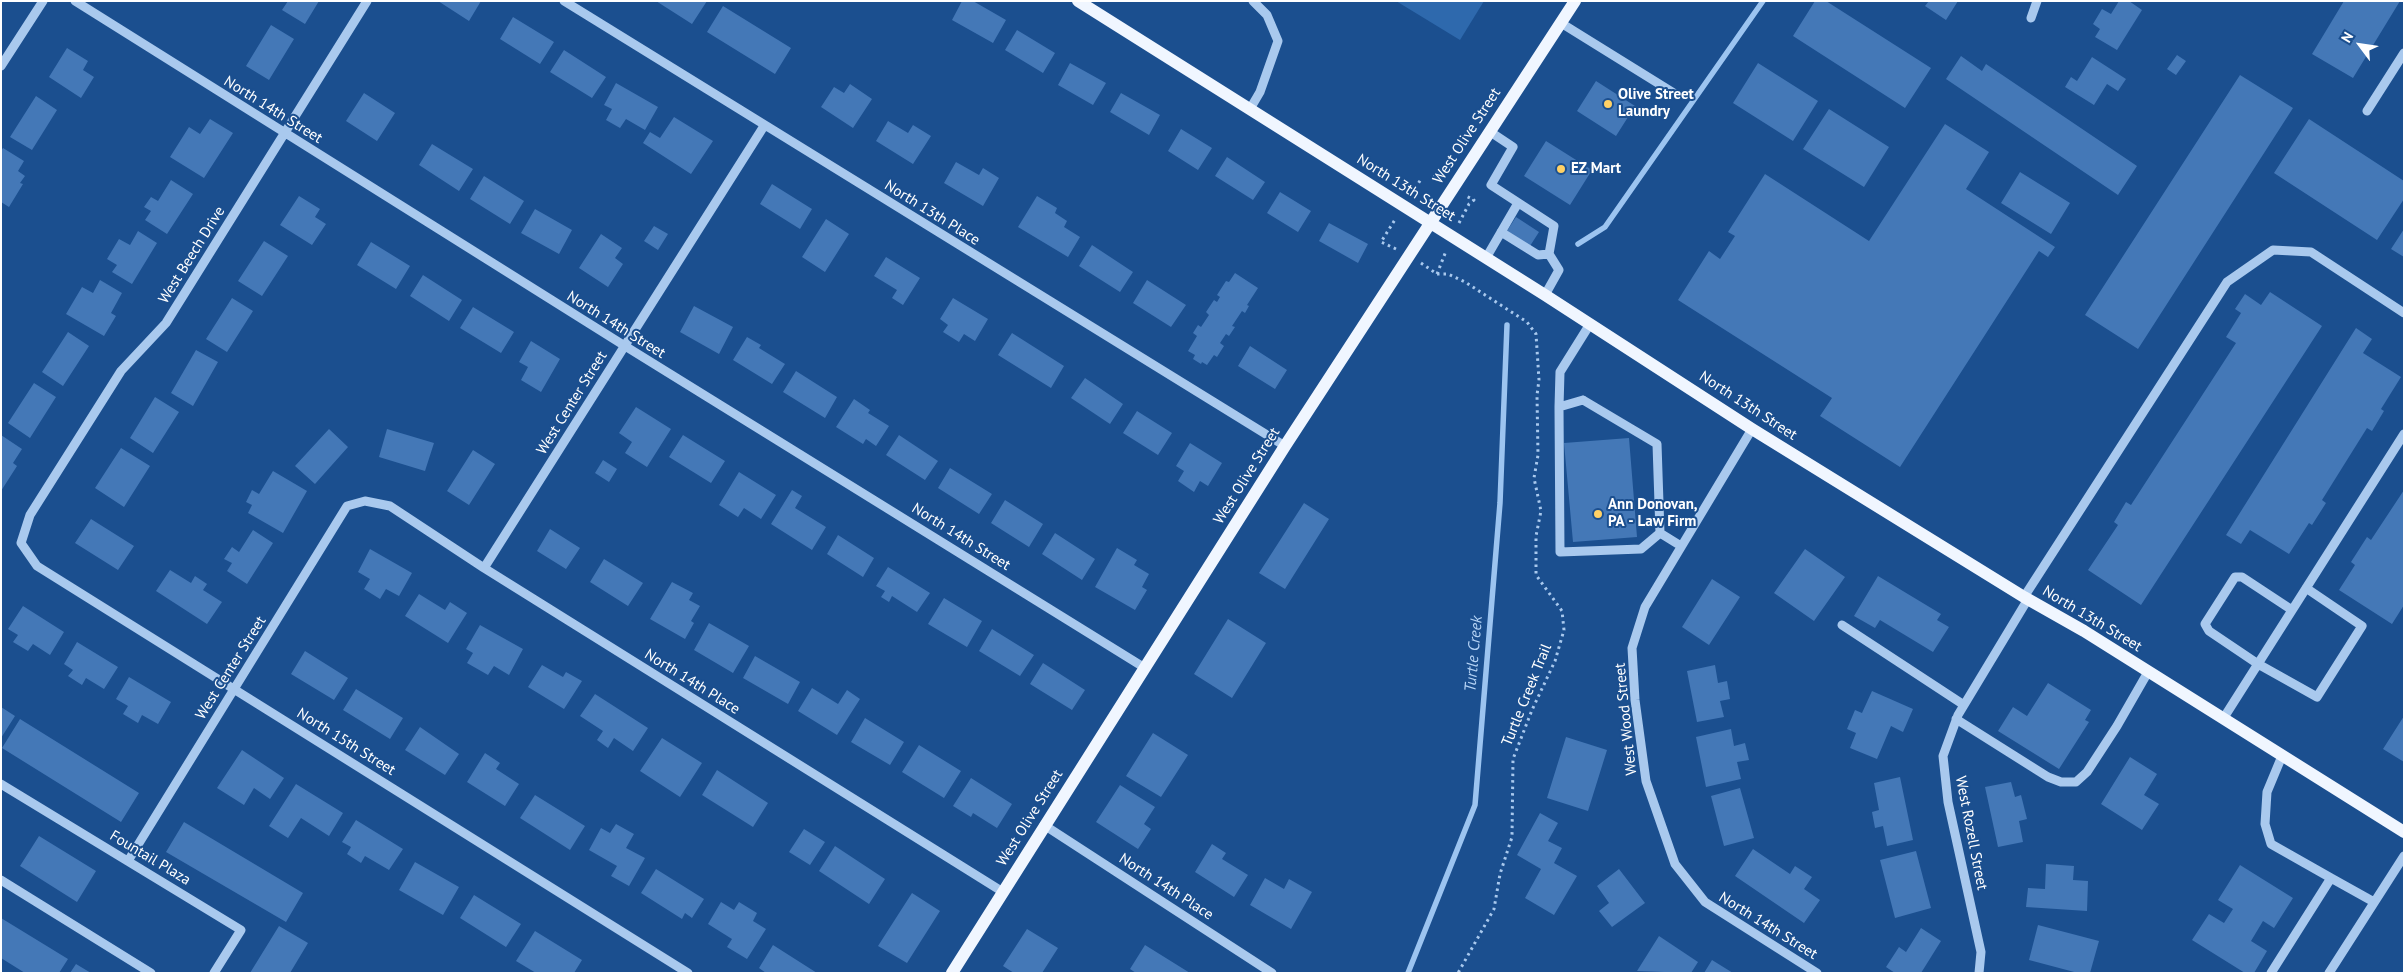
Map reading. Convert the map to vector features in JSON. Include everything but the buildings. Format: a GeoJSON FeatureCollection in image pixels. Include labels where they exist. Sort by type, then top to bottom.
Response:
{"type":"FeatureCollection","features":[{"type":"Feature","properties":{"kind":"main road","name":"North 13th Street"},"geometry":{"type":"LineString","coordinates":[[1078,1],[1545,295],[1752,429],[2148,672],[2404,832]]}},
{"type":"Feature","properties":{"kind":"main road","name":"West Olive Street"},"geometry":{"type":"LineString","coordinates":[[952,973],[1285,446],[1575,1]]}},
{"type":"Feature","properties":{"kind":"street"},"geometry":{"type":"LineString","coordinates":[[1,66],[43,1]]}},
{"type":"Feature","properties":{"kind":"street","name":"North 14th Street"},"geometry":{"type":"LineString","coordinates":[[75,1],[283,134],[1145,668]]}},
{"type":"Feature","properties":{"kind":"street","name":"West Beech Drive"},"geometry":{"type":"LineString","coordinates":[[30,515],[120,371],[166,323],[367,1]]}},
{"type":"Feature","properties":{"kind":"street","name":"North 13th Place"},"geometry":{"type":"LineString","coordinates":[[564,1],[1285,446]]}},
{"type":"Feature","properties":{"kind":"street"},"geometry":{"type":"LineString","coordinates":[[1250,109],[1260,92],[1278,41],[1266,15],[1253,1]]}},
{"type":"Feature","properties":{"kind":"street"},"geometry":{"type":"LineString","coordinates":[[2031,18],[2037,1]]}},
{"type":"Feature","properties":{"kind":"street"},"geometry":{"type":"LineString","coordinates":[[1561,23],[1677,95]]}},
{"type":"Feature","properties":{"kind":"street"},"geometry":{"type":"LineString","coordinates":[[2367,111],[2404,53]]}},
{"type":"Feature","properties":{"kind":"street","name":"West Center Street"},"geometry":{"type":"LineString","coordinates":[[484,568],[764,126]]}},
{"type":"Feature","properties":{"kind":"street"},"geometry":{"type":"LineString","coordinates":[[1489,131],[1513,147],[1492,184],[1554,226],[1549,254],[1559,270],[1545,295]]}},
{"type":"Feature","properties":{"kind":"street"},"geometry":{"type":"LineString","coordinates":[[1486,258],[1518,203]]}},
{"type":"Feature","properties":{"kind":"street"},"geometry":{"type":"LineString","coordinates":[[1501,232],[1538,255],[1549,254]]}},
{"type":"Feature","properties":{"kind":"street","name":"West Rozell Street"},"geometry":{"type":"LineString","coordinates":[[1979,973],[1981,952],[1948,802],[1943,756],[1956,719],[2026,598],[2227,282],[2273,250],[2311,252],[2404,313]]}},
{"type":"Feature","properties":{"kind":"street"},"geometry":{"type":"LineString","coordinates":[[1590,324],[1560,372],[1560,552],[1641,549],[1660,533]]}},
{"type":"Feature","properties":{"kind":"street"},"geometry":{"type":"LineString","coordinates":[[1559,407],[1583,400],[1657,444],[1660,533]]}},
{"type":"Feature","properties":{"kind":"street","name":"West Wood Street"},"geometry":{"type":"LineString","coordinates":[[1705,902],[1675,864],[1646,781],[1635,700],[1632,648],[1645,607],[1752,429]]}},
{"type":"Feature","properties":{"kind":"street"},"geometry":{"type":"LineString","coordinates":[[2223,719],[2404,434]]}},
{"type":"Feature","properties":{"kind":"street","name":"West Center Street"},"geometry":{"type":"LineString","coordinates":[[128,861],[347,506],[365,501]]}},
{"type":"Feature","properties":{"kind":"street","name":"North 14th Place"},"geometry":{"type":"LineString","coordinates":[[365,501],[390,506],[484,568],[1003,892]]}},
{"type":"Feature","properties":{"kind":"street","name":"North 15th Street"},"geometry":{"type":"LineString","coordinates":[[30,515],[21,543],[37,566],[688,973]]}},
{"type":"Feature","properties":{"kind":"street"},"geometry":{"type":"LineString","coordinates":[[1660,533],[1681,546]]}},
{"type":"Feature","properties":{"kind":"street"},"geometry":{"type":"LineString","coordinates":[[2292,610],[2242,577],[2234,577],[2205,624],[2209,631],[2258,664],[2317,698],[2362,626],[2306,588]]}},
{"type":"Feature","properties":{"kind":"street"},"geometry":{"type":"LineString","coordinates":[[1842,625],[1964,705]]}},
{"type":"Feature","properties":{"kind":"street"},"geometry":{"type":"LineString","coordinates":[[1956,719],[2048,777],[2061,782],[2076,782],[2087,772],[2117,726],[2148,672]]}},
{"type":"Feature","properties":{"kind":"street"},"geometry":{"type":"LineString","coordinates":[[2282,756],[2267,792],[2265,824],[2271,844],[2374,902]]}},
{"type":"Feature","properties":{"kind":"street","name":"Fountail Plaza"},"geometry":{"type":"LineString","coordinates":[[1,784],[241,930],[214,973]]}},
{"type":"Feature","properties":{"kind":"street","name":"North 14th Place"},"geometry":{"type":"LineString","coordinates":[[1044,825],[1272,973]]}},
{"type":"Feature","properties":{"kind":"street"},"geometry":{"type":"LineString","coordinates":[[2329,973],[2404,856]]}},
{"type":"Feature","properties":{"kind":"street"},"geometry":{"type":"LineString","coordinates":[[2271,973],[2331,878]]}},
{"type":"Feature","properties":{"kind":"street"},"geometry":{"type":"LineString","coordinates":[[1,880],[151,973]]}},
{"type":"Feature","properties":{"kind":"street","name":"North 14th Street"},"geometry":{"type":"LineString","coordinates":[[1705,902],[1817,973]]}},
{"type":"Feature","properties":{"kind":"path"},"geometry":{"type":"LineString","coordinates":[[1418,183],[1421,179]]}},
{"type":"Feature","properties":{"kind":"path"},"geometry":{"type":"LineString","coordinates":[[1469,198],[1474,200],[1469,204]]}},
{"type":"Feature","properties":{"kind":"path"},"geometry":{"type":"LineString","coordinates":[[1384,237],[1382,242],[1386,244]]}},
{"type":"Feature","properties":{"kind":"path"},"geometry":{"type":"LineString","coordinates":[[1432,270],[1437,274],[1439,269]]}},
{"type":"Feature","properties":{"kind":"path","name":"Turtle Creek Trail"},"geometry":{"type":"LineString","coordinates":[[1437,274],[1448,274],[1465,282],[1527,322],[1536,334],[1539,380],[1536,396],[1538,455],[1534,478],[1541,511],[1536,536],[1536,575],[1562,611],[1564,630],[1555,660],[1532,710],[1513,759],[1512,837],[1500,874],[1494,909],[1458,973]]}},
{"type":"Feature","properties":{"kind":"shaded area"},"geometry":{"type":"Polygon","coordinates":[[[1396,1],[1484,1],[1460,40],[1396,1]]]}},
{"type":"Feature","properties":{"kind":"waterway","name":"Turtle Creek"},"geometry":{"type":"LineString","coordinates":[[1578,244],[1605,227],[1763,1]]}},
{"type":"Feature","properties":{"kind":"waterway","name":"Turtle Creek"},"geometry":{"type":"LineString","coordinates":[[1408,973],[1475,805],[1500,503],[1507,325]]}},
{"type":"Feature","properties":{"kind":"place","name":"Olive Street Laundry"},"geometry":{"type":"Point","coordinates":[1608,104]}},
{"type":"Feature","properties":{"kind":"place","name":"EZ Mart"},"geometry":{"type":"Point","coordinates":[1561,169]}},
{"type":"Feature","properties":{"kind":"place","name":"Ann Donovan, PA - Law Firm"},"geometry":{"type":"Point","coordinates":[1598,514]}}]}
